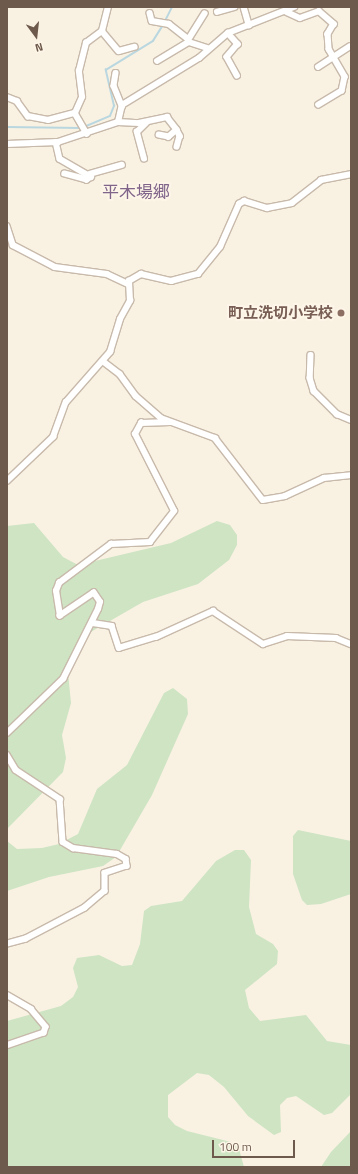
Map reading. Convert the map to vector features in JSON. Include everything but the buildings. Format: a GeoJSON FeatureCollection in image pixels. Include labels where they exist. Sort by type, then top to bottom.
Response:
{"type":"FeatureCollection","features":[{"type":"Feature","properties":{"kind":"street"},"geometry":{"type":"LineString","coordinates":[[7,97],[17,101],[28,116],[48,120],[74,113],[82,97],[79,71],[86,43],[102,31],[108,7]]}},
{"type":"Feature","properties":{"kind":"street"},"geometry":{"type":"LineString","coordinates":[[217,12],[234,7]]}},
{"type":"Feature","properties":{"kind":"street"},"geometry":{"type":"LineString","coordinates":[[244,7],[249,25]]}},
{"type":"Feature","properties":{"kind":"street"},"geometry":{"type":"LineString","coordinates":[[122,106],[199,58],[207,48],[228,33],[287,12],[294,7]]}},
{"type":"Feature","properties":{"kind":"street"},"geometry":{"type":"LineString","coordinates":[[287,12],[300,18],[319,11],[331,19],[334,24],[328,34],[334,57],[345,77],[342,91],[319,105]]}},
{"type":"Feature","properties":{"kind":"street"},"geometry":{"type":"LineString","coordinates":[[150,13],[152,21],[160,24],[167,24],[188,40],[207,48]]}},
{"type":"Feature","properties":{"kind":"street"},"geometry":{"type":"LineString","coordinates":[[157,61],[188,40],[204,14]]}},
{"type":"Feature","properties":{"kind":"street"},"geometry":{"type":"LineString","coordinates":[[102,31],[119,51],[134,47]]}},
{"type":"Feature","properties":{"kind":"street"},"geometry":{"type":"LineString","coordinates":[[228,33],[238,44],[227,57],[237,75]]}},
{"type":"Feature","properties":{"kind":"street"},"geometry":{"type":"LineString","coordinates":[[318,67],[350,46]]}},
{"type":"Feature","properties":{"kind":"street"},"geometry":{"type":"LineString","coordinates":[[116,73],[114,81],[122,106],[118,122]]}},
{"type":"Feature","properties":{"kind":"street"},"geometry":{"type":"LineString","coordinates":[[74,113],[84,124],[87,132]]}},
{"type":"Feature","properties":{"kind":"street"},"geometry":{"type":"LineString","coordinates":[[7,144],[56,142],[118,122],[139,123],[167,118],[180,136],[177,147]]}},
{"type":"Feature","properties":{"kind":"street"},"geometry":{"type":"LineString","coordinates":[[144,158],[137,132],[149,120]]}},
{"type":"Feature","properties":{"kind":"street"},"geometry":{"type":"LineString","coordinates":[[159,135],[169,137],[177,130]]}},
{"type":"Feature","properties":{"kind":"street"},"geometry":{"type":"LineString","coordinates":[[56,142],[60,159],[90,174],[122,165]]}},
{"type":"Feature","properties":{"kind":"street"},"geometry":{"type":"LineString","coordinates":[[65,174],[87,180],[90,174]]}},
{"type":"Feature","properties":{"kind":"street"},"geometry":{"type":"LineString","coordinates":[[128,284],[141,274],[171,281],[198,274],[220,247],[239,204],[244,201],[267,208],[292,204],[321,180],[351,174]]}},
{"type":"Feature","properties":{"kind":"street"},"geometry":{"type":"LineString","coordinates":[[7,226],[12,245],[55,267],[107,274],[128,284]]}},
{"type":"Feature","properties":{"kind":"street"},"geometry":{"type":"LineString","coordinates":[[7,481],[54,437],[66,402],[104,362],[130,301],[128,284]]}},
{"type":"Feature","properties":{"kind":"street"},"geometry":{"type":"LineString","coordinates":[[311,356],[310,378],[314,391],[337,414],[351,420]]}},
{"type":"Feature","properties":{"kind":"street"},"geometry":{"type":"LineString","coordinates":[[104,362],[120,374],[146,406],[170,422],[215,438],[263,500],[285,496],[324,478],[351,475]]}},
{"type":"Feature","properties":{"kind":"street"},"geometry":{"type":"LineString","coordinates":[[7,733],[64,679],[93,623],[100,602],[94,593],[60,616],[56,591],[66,576],[111,544],[150,542],[168,521],[174,511],[173,503],[153,474],[135,434],[141,424],[170,422]]}},
{"type":"Feature","properties":{"kind":"street"},"geometry":{"type":"LineString","coordinates":[[93,623],[112,626],[119,648],[156,638],[214,611],[263,644],[287,636],[336,638],[351,644]]}},
{"type":"Feature","properties":{"kind":"street"},"geometry":{"type":"LineString","coordinates":[[7,755],[16,770],[60,799],[63,842],[73,848],[117,854],[126,859],[127,866],[105,873],[105,890],[85,908],[26,939],[7,944]]}},
{"type":"Feature","properties":{"kind":"street"},"geometry":{"type":"LineString","coordinates":[[7,994],[31,1009],[46,1027],[44,1033],[7,1046]]}},
{"type":"Feature","properties":{"kind":"green space"},"geometry":{"type":"Polygon","coordinates":[[[217,521],[230,525],[237,535],[237,545],[229,560],[198,584],[143,602],[82,637],[68,673],[71,703],[62,735],[66,758],[63,772],[7,829],[7,526],[34,523],[63,557],[78,565],[171,543],[217,521]]]}},
{"type":"Feature","properties":{"kind":"green space"},"geometry":{"type":"Polygon","coordinates":[[[173,688],[187,699],[188,714],[152,795],[116,857],[103,866],[49,877],[7,891],[7,841],[17,849],[42,848],[59,844],[78,834],[97,789],[127,765],[164,693],[173,688]]]}},
{"type":"Feature","properties":{"kind":"green space"},"geometry":{"type":"Polygon","coordinates":[[[298,830],[351,841],[351,894],[321,904],[307,905],[302,900],[293,874],[293,836],[298,830]]]}},
{"type":"Feature","properties":{"kind":"green space"},"geometry":{"type":"Polygon","coordinates":[[[235,850],[244,850],[251,860],[249,907],[256,934],[273,944],[278,951],[277,964],[245,990],[249,1008],[260,1021],[306,1015],[327,1041],[351,1045],[351,1094],[332,1113],[324,1115],[296,1096],[287,1098],[280,1105],[281,1132],[274,1135],[248,1116],[224,1087],[209,1075],[197,1073],[168,1095],[168,1117],[175,1125],[187,1131],[231,1142],[239,1149],[244,1167],[7,1167],[7,1021],[61,1006],[73,997],[78,987],[73,968],[77,958],[99,955],[122,966],[132,965],[140,944],[144,911],[151,906],[182,901],[216,861],[235,850]]]}},
{"type":"Feature","properties":{"kind":"green space"},"geometry":{"type":"Polygon","coordinates":[[[351,1131],[351,1167],[321,1167],[331,1152],[351,1131]]]}},
{"type":"Feature","properties":{"kind":"waterway"},"geometry":{"type":"LineString","coordinates":[[165,21],[172,7]]}},
{"type":"Feature","properties":{"kind":"waterway"},"geometry":{"type":"LineString","coordinates":[[84,127],[110,116],[114,106],[106,70],[153,41],[163,25]]}},
{"type":"Feature","properties":{"kind":"waterway"},"geometry":{"type":"LineString","coordinates":[[7,127],[81,128]]}},
{"type":"Feature","properties":{"kind":"place","name":"町立洗切小学校"},"geometry":{"type":"Point","coordinates":[341,313]}},
{"type":"Feature","properties":{"kind":"district","name":"平木場郷"},"geometry":{"type":"Point","coordinates":[136,193]}}]}
